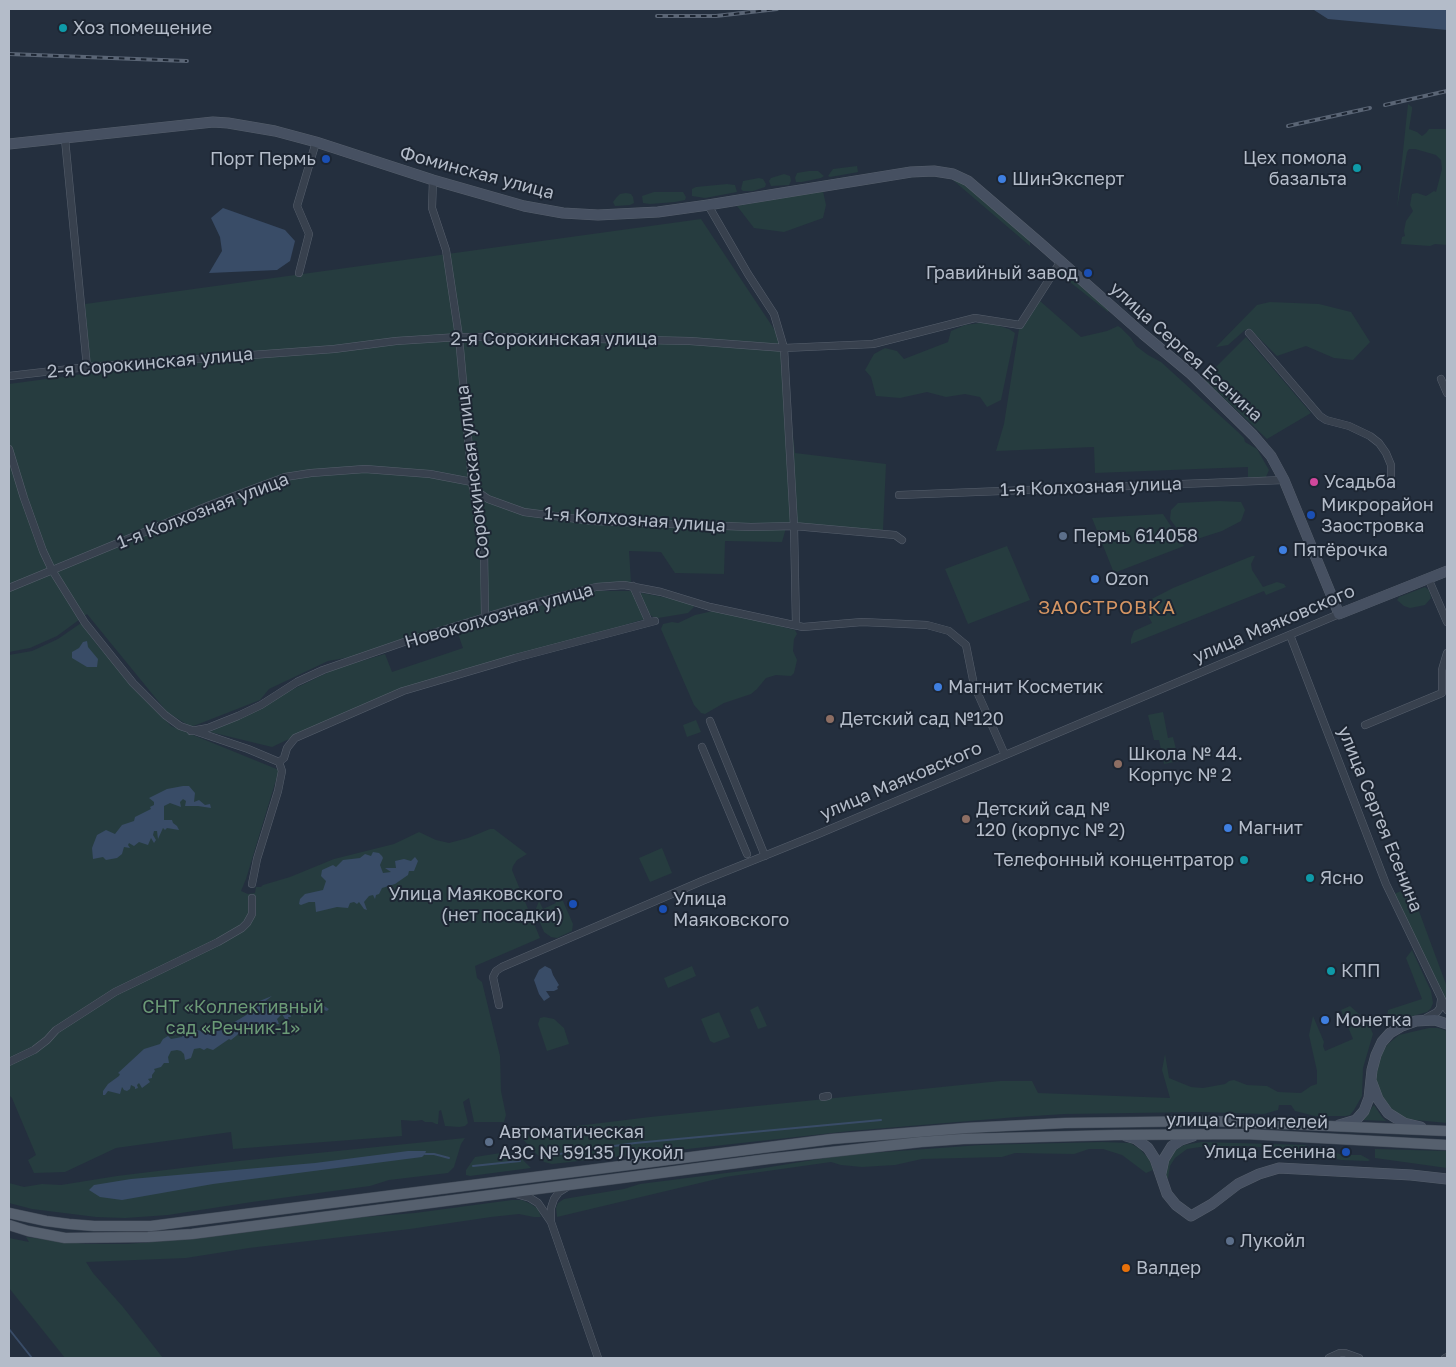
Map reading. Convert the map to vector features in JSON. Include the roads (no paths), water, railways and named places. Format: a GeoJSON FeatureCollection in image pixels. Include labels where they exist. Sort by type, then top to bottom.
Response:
{"type":"FeatureCollection","features":[{"type":"Feature","properties":{"kind":"main road","name":"улица Строителей"},"geometry":{"type":"LineString","coordinates":[[9,1213],[69,1224],[151,1226],[832,1139],[966,1128],[1065,1123],[1211,1121],[1447,1131]]}},
{"type":"Feature","properties":{"kind":"main road","name":"улица Строителей"},"geometry":{"type":"LineString","coordinates":[[9,1225],[28,1231],[65,1238],[148,1237],[192,1234],[768,1159],[963,1139],[1245,1134],[1447,1145]]}},
{"type":"Feature","properties":{"kind":"street","name":"Фоминская улица"},"geometry":{"type":"LineString","coordinates":[[9,144],[213,122],[242,125],[316,142],[433,180],[524,206],[582,215],[623,215],[708,205],[918,171],[945,172],[968,181]]}},
{"type":"Feature","properties":{"kind":"street"},"geometry":{"type":"LineString","coordinates":[[64,139],[87,367]]}},
{"type":"Feature","properties":{"kind":"street"},"geometry":{"type":"LineString","coordinates":[[299,273],[309,234],[296,206],[316,142]]}},
{"type":"Feature","properties":{"kind":"street","name":"Сорокинская улица"},"geometry":{"type":"LineString","coordinates":[[433,180],[432,208],[446,250],[459,337],[472,482],[484,551],[485,616]]}},
{"type":"Feature","properties":{"kind":"street","name":"улица Сергея Есенина"},"geometry":{"type":"LineString","coordinates":[[968,181],[1190,374],[1237,418],[1271,456],[1284,480],[1339,614]]}},
{"type":"Feature","properties":{"kind":"street"},"geometry":{"type":"LineString","coordinates":[[708,205],[748,274],[774,314],[784,348],[794,526],[796,625]]}},
{"type":"Feature","properties":{"kind":"street","name":"2-я Сорокинская улица"},"geometry":{"type":"LineString","coordinates":[[9,376],[87,367],[334,349],[396,341],[459,337],[690,341],[784,348],[873,344],[975,318],[1020,325],[1061,261]]}},
{"type":"Feature","properties":{"kind":"street"},"geometry":{"type":"LineString","coordinates":[[1249,333],[1320,416],[1326,420],[1349,426],[1370,436],[1379,443],[1389,458],[1392,472],[1391,482]]}},
{"type":"Feature","properties":{"kind":"street"},"geometry":{"type":"LineString","coordinates":[[1441,379],[1447,393]]}},
{"type":"Feature","properties":{"kind":"street"},"geometry":{"type":"LineString","coordinates":[[9,449],[24,498],[43,551],[52,570],[85,623],[133,683],[170,719],[180,726],[248,749],[279,762],[282,771],[278,791],[257,859],[252,884]]}},
{"type":"Feature","properties":{"kind":"street","name":"1-я Колхозная улица"},"geometry":{"type":"LineString","coordinates":[[9,588],[210,505],[285,477],[366,469],[430,474],[472,482],[478,492],[488,498],[524,512],[593,521],[751,527],[794,526],[895,536],[902,540]]}},
{"type":"Feature","properties":{"kind":"street","name":"1-я Колхозная улица"},"geometry":{"type":"LineString","coordinates":[[899,495],[1284,480]]}},
{"type":"Feature","properties":{"kind":"street","name":"улица Маяковского"},"geometry":{"type":"LineString","coordinates":[[499,1006],[493,979],[496,971],[702,881],[1339,614],[1447,571]]}},
{"type":"Feature","properties":{"kind":"street"},"geometry":{"type":"LineString","coordinates":[[1428,578],[1447,622]]}},
{"type":"Feature","properties":{"kind":"street","name":"Новоколхозная улица"},"geometry":{"type":"LineString","coordinates":[[191,731],[208,728],[245,713],[297,682],[323,670],[485,616],[596,587],[619,585],[661,592],[710,607],[803,627],[862,622],[927,625],[949,631],[966,645],[974,685],[1005,755]]}},
{"type":"Feature","properties":{"kind":"street"},"geometry":{"type":"LineString","coordinates":[[279,762],[284,758],[287,748],[295,738],[403,691],[515,658],[652,622],[633,586]]}},
{"type":"Feature","properties":{"kind":"street","name":"улица Сергея Есенина"},"geometry":{"type":"LineString","coordinates":[[1290,636],[1386,884],[1447,1010]]}},
{"type":"Feature","properties":{"kind":"street"},"geometry":{"type":"LineString","coordinates":[[1365,725],[1442,693],[1442,670],[1447,653]]}},
{"type":"Feature","properties":{"kind":"street"},"geometry":{"type":"LineString","coordinates":[[710,721],[765,856]]}},
{"type":"Feature","properties":{"kind":"street"},"geometry":{"type":"LineString","coordinates":[[702,747],[747,854]]}},
{"type":"Feature","properties":{"kind":"street"},"geometry":{"type":"LineString","coordinates":[[9,1062],[34,1050],[56,1030],[115,992],[225,938],[245,926],[253,911],[252,898]]}},
{"type":"Feature","properties":{"kind":"street"},"geometry":{"type":"LineString","coordinates":[[1332,1126],[1350,1122],[1360,1116],[1369,1098],[1376,1055],[1382,1042],[1395,1030],[1430,1017],[1440,1008],[1441,1000]]}},
{"type":"Feature","properties":{"kind":"street"},"geometry":{"type":"LineString","coordinates":[[1416,1021],[1435,1020],[1447,1024]]}},
{"type":"Feature","properties":{"kind":"street"},"geometry":{"type":"LineString","coordinates":[[1371,1077],[1378,1099],[1388,1113],[1404,1123],[1435,1130]]}},
{"type":"Feature","properties":{"kind":"street"},"geometry":{"type":"LineString","coordinates":[[1161,1178],[1164,1159],[1172,1146],[1186,1138],[1204,1134]]}},
{"type":"Feature","properties":{"kind":"street"},"geometry":{"type":"LineString","coordinates":[[1115,1135],[1131,1137],[1145,1145],[1155,1159],[1167,1194],[1176,1205],[1191,1216],[1212,1204],[1238,1184],[1259,1174],[1279,1168],[1410,1175],[1447,1179]]}},
{"type":"Feature","properties":{"kind":"street"},"geometry":{"type":"LineString","coordinates":[[551,1222],[551,1208],[555,1196],[565,1188],[578,1183]]}},
{"type":"Feature","properties":{"kind":"street"},"geometry":{"type":"LineString","coordinates":[[504,1194],[522,1195],[534,1200],[541,1206],[551,1222],[598,1358]]}},
{"type":"Feature","properties":{"kind":"street"},"geometry":{"type":"LineString","coordinates":[[1329,1358],[1340,1352],[1359,1358]]}},
{"type":"Feature","properties":{"kind":"water"},"geometry":{"type":"Polygon","coordinates":[[[1307,9],[1447,9],[1447,30],[1328,19],[1314,10],[1307,9]]]}},
{"type":"Feature","properties":{"kind":"water"},"geometry":{"type":"Polygon","coordinates":[[[223,208],[285,230],[295,241],[290,261],[277,270],[209,273],[222,251],[220,237],[211,218],[223,208]]]}},
{"type":"Feature","properties":{"kind":"water"},"geometry":{"type":"Polygon","coordinates":[[[87,641],[88,647],[98,659],[97,667],[87,667],[72,658],[72,652],[79,648],[83,642],[87,641]]]}},
{"type":"Feature","properties":{"kind":"water"},"geometry":{"type":"Polygon","coordinates":[[[189,786],[195,793],[194,802],[199,800],[205,805],[210,804],[211,808],[185,806],[186,801],[183,799],[180,802],[181,807],[170,803],[164,806],[164,820],[172,820],[179,830],[167,828],[165,830],[163,828],[158,839],[157,831],[154,831],[153,835],[156,840],[154,843],[151,838],[148,845],[139,842],[134,846],[129,843],[130,848],[124,847],[122,854],[117,858],[106,860],[103,857],[93,859],[92,848],[97,835],[106,830],[115,834],[122,825],[134,821],[135,817],[151,809],[150,807],[154,805],[154,802],[149,798],[167,789],[189,786]]]}},
{"type":"Feature","properties":{"kind":"water"},"geometry":{"type":"Polygon","coordinates":[[[373,852],[379,853],[383,858],[380,865],[383,873],[391,872],[385,868],[396,868],[395,861],[404,859],[411,861],[415,857],[418,861],[414,871],[409,871],[408,875],[395,884],[382,888],[375,899],[373,895],[369,896],[364,902],[367,910],[359,902],[357,904],[354,902],[350,903],[348,908],[337,907],[316,912],[315,902],[299,904],[300,899],[305,894],[323,890],[326,881],[321,876],[322,870],[333,865],[336,867],[343,860],[360,858],[365,854],[371,856],[373,852]]]}},
{"type":"Feature","properties":{"kind":"water"},"geometry":{"type":"Polygon","coordinates":[[[545,966],[551,969],[559,985],[558,989],[554,991],[546,991],[550,997],[544,1001],[539,994],[534,980],[539,970],[545,966]]]}},
{"type":"Feature","properties":{"kind":"water"},"geometry":{"type":"Polygon","coordinates":[[[272,996],[260,1005],[265,1007],[264,1005],[266,1004],[276,1005],[276,1007],[271,1008],[275,1011],[282,1006],[282,1003],[286,1009],[292,1003],[311,1008],[321,1004],[329,1009],[327,1011],[324,1010],[322,1013],[313,1011],[304,1014],[302,1017],[299,1010],[291,1010],[291,1017],[288,1017],[289,1020],[285,1019],[282,1014],[277,1019],[279,1024],[272,1024],[273,1030],[270,1024],[269,1026],[265,1024],[260,1027],[257,1025],[250,1027],[242,1030],[231,1040],[229,1039],[213,1050],[207,1048],[204,1050],[200,1048],[194,1049],[191,1058],[185,1060],[184,1054],[181,1051],[171,1051],[168,1057],[169,1063],[164,1063],[161,1067],[154,1069],[152,1078],[148,1079],[150,1082],[142,1088],[139,1083],[137,1085],[138,1088],[135,1089],[131,1085],[127,1091],[122,1087],[120,1094],[108,1091],[103,1095],[103,1091],[108,1084],[119,1076],[120,1074],[118,1073],[144,1049],[160,1044],[168,1036],[171,1039],[182,1037],[184,1033],[187,1035],[188,1032],[192,1032],[191,1029],[202,1031],[201,1027],[207,1028],[221,1021],[222,1023],[231,1024],[248,1014],[252,1006],[257,1002],[272,996]]]}},
{"type":"Feature","properties":{"kind":"water"},"geometry":{"type":"Polygon","coordinates":[[[408,1151],[426,1151],[422,1157],[213,1184],[122,1200],[100,1197],[89,1190],[94,1185],[131,1179],[315,1163],[408,1151]]]}},
{"type":"Feature","properties":{"kind":"waterway"},"geometry":{"type":"LineString","coordinates":[[545,1156],[635,1143],[881,1120]]}},
{"type":"Feature","properties":{"kind":"waterway"},"geometry":{"type":"LineString","coordinates":[[425,1154],[449,1158]]}},
{"type":"Feature","properties":{"kind":"waterway"},"geometry":{"type":"LineString","coordinates":[[473,1166],[520,1161]]}},
{"type":"Feature","properties":{"kind":"waterway"},"geometry":{"type":"LineString","coordinates":[[9,1329],[32,1358]]}},
{"type":"Feature","properties":{"kind":"railway"},"geometry":{"type":"LineString","coordinates":[[657,16],[716,16],[777,9]]}},
{"type":"Feature","properties":{"kind":"railway"},"geometry":{"type":"LineString","coordinates":[[9,54],[187,61]]}},
{"type":"Feature","properties":{"kind":"railway"},"geometry":{"type":"LineString","coordinates":[[1385,105],[1447,91]]}},
{"type":"Feature","properties":{"kind":"railway"},"geometry":{"type":"LineString","coordinates":[[1288,126],[1370,108]]}},
{"type":"Feature","properties":{"kind":"place","name":"Хоз помещение"},"geometry":{"type":"Point","coordinates":[63,28]}},
{"type":"Feature","properties":{"kind":"place","name":"Порт Пермь"},"geometry":{"type":"Point","coordinates":[326,159]}},
{"type":"Feature","properties":{"kind":"place","name":"Цех помола базальта"},"geometry":{"type":"Point","coordinates":[1357,168]}},
{"type":"Feature","properties":{"kind":"place","name":"ШинЭксперт"},"geometry":{"type":"Point","coordinates":[1002,179]}},
{"type":"Feature","properties":{"kind":"place","name":"Гравийный завод"},"geometry":{"type":"Point","coordinates":[1088,273]}},
{"type":"Feature","properties":{"kind":"place","name":"Усадьба"},"geometry":{"type":"Point","coordinates":[1314,482]}},
{"type":"Feature","properties":{"kind":"place","name":"Микрорайон Заостровка"},"geometry":{"type":"Point","coordinates":[1311,515]}},
{"type":"Feature","properties":{"kind":"place","name":"Пермь 614058"},"geometry":{"type":"Point","coordinates":[1063,536]}},
{"type":"Feature","properties":{"kind":"place","name":"Пятёрочка"},"geometry":{"type":"Point","coordinates":[1283,550]}},
{"type":"Feature","properties":{"kind":"place","name":"Ozon"},"geometry":{"type":"Point","coordinates":[1095,579]}},
{"type":"Feature","properties":{"kind":"place","name":"Магнит Косметик"},"geometry":{"type":"Point","coordinates":[938,687]}},
{"type":"Feature","properties":{"kind":"place","name":"Детский сад №120"},"geometry":{"type":"Point","coordinates":[830,719]}},
{"type":"Feature","properties":{"kind":"place","name":"Школа № 44. Корпус № 2"},"geometry":{"type":"Point","coordinates":[1118,764]}},
{"type":"Feature","properties":{"kind":"place","name":"Детский сад № 120 (корпус № 2)"},"geometry":{"type":"Point","coordinates":[966,819]}},
{"type":"Feature","properties":{"kind":"place","name":"Магнит"},"geometry":{"type":"Point","coordinates":[1228,828]}},
{"type":"Feature","properties":{"kind":"place","name":"Телефонный концентратор"},"geometry":{"type":"Point","coordinates":[1244,860]}},
{"type":"Feature","properties":{"kind":"place","name":"Ясно"},"geometry":{"type":"Point","coordinates":[1310,878]}},
{"type":"Feature","properties":{"kind":"place","name":"Улица Маяковского (нет посадки)"},"geometry":{"type":"Point","coordinates":[573,904]}},
{"type":"Feature","properties":{"kind":"place","name":"Улица Маяковского"},"geometry":{"type":"Point","coordinates":[663,909]}},
{"type":"Feature","properties":{"kind":"place","name":"КПП"},"geometry":{"type":"Point","coordinates":[1331,971]}},
{"type":"Feature","properties":{"kind":"place","name":"Монетка"},"geometry":{"type":"Point","coordinates":[1325,1020]}},
{"type":"Feature","properties":{"kind":"place","name":"Автоматическая АЗС № 59135 Лукойл"},"geometry":{"type":"Point","coordinates":[489,1142]}},
{"type":"Feature","properties":{"kind":"place","name":"Улица Есенина"},"geometry":{"type":"Point","coordinates":[1346,1152]}},
{"type":"Feature","properties":{"kind":"place","name":"Лукойл"},"geometry":{"type":"Point","coordinates":[1230,1241]}},
{"type":"Feature","properties":{"kind":"place","name":"Валдер"},"geometry":{"type":"Point","coordinates":[1126,1268]}},
{"type":"Feature","properties":{"kind":"district","name":"ЗАОСТРОВКА"},"geometry":{"type":"Point","coordinates":[1107,608]}},
{"type":"Feature","properties":{"kind":"park label","name":"СНТ «Коллективный сад «Речник-1»"},"geometry":{"type":"Point","coordinates":[233,1017]}}]}
